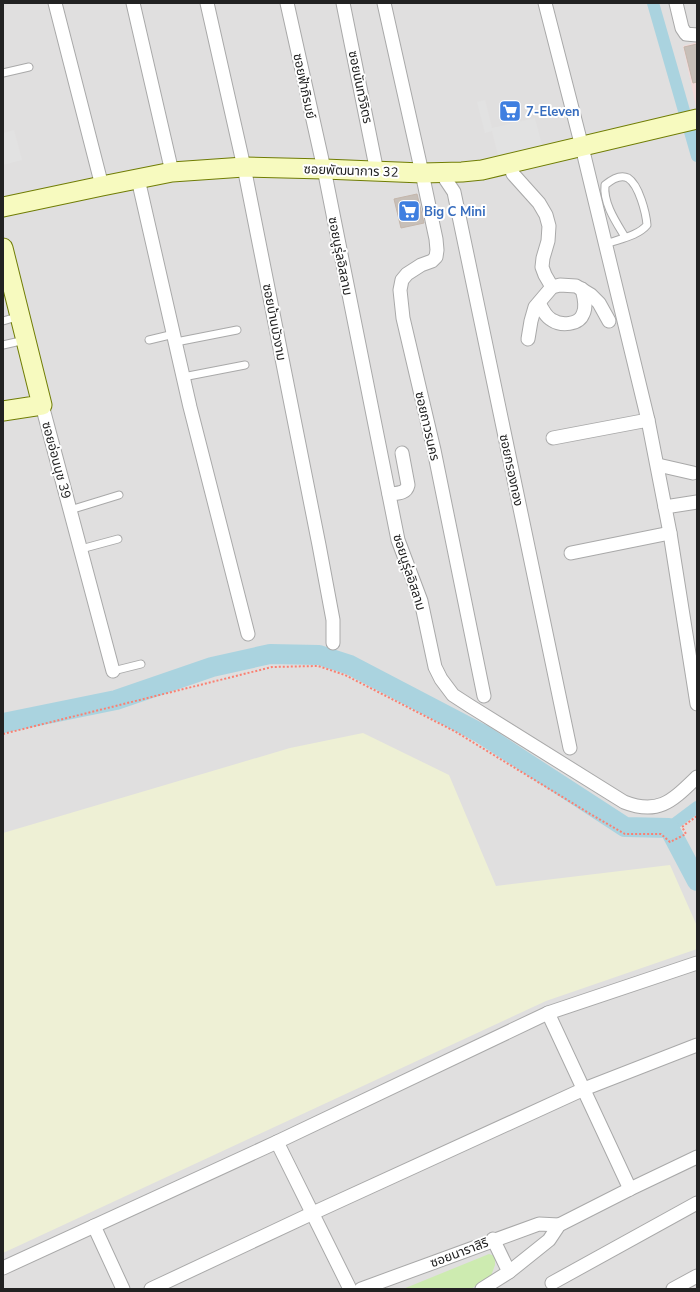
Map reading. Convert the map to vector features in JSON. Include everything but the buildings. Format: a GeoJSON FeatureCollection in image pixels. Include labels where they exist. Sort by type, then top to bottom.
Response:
{"type":"FeatureCollection","features":[{"type":"Feature","properties":{"kind":"street"},"geometry":{"type":"LineString","coordinates":[[55,3],[102,186]]}},
{"type":"Feature","properties":{"kind":"street"},"geometry":{"type":"LineString","coordinates":[[132,3],[172,172]]}},
{"type":"Feature","properties":{"kind":"street","name":"ซอยบ้านบัวงาม"},"geometry":{"type":"LineString","coordinates":[[207,3],[244,167],[329,597],[333,620],[333,643]]}},
{"type":"Feature","properties":{"kind":"street","name":"ซอยฟ้าภิรมย์"},"geometry":{"type":"LineString","coordinates":[[287,3],[324,169]]}},
{"type":"Feature","properties":{"kind":"street","name":"ซอยนันทวิจิตร"},"geometry":{"type":"LineString","coordinates":[[343,3],[378,172]]}},
{"type":"Feature","properties":{"kind":"street"},"geometry":{"type":"LineString","coordinates":[[384,3],[422,173]]}},
{"type":"Feature","properties":{"kind":"street"},"geometry":{"type":"LineString","coordinates":[[545,3],[606,244],[658,465],[693,646],[697,704]]}},
{"type":"Feature","properties":{"kind":"street"},"geometry":{"type":"LineString","coordinates":[[676,3],[682,28],[686,34],[697,35]]}},
{"type":"Feature","properties":{"kind":"street","name":"ซอยพัฒนาการ 32"},"geometry":{"type":"LineString","coordinates":[[3,207],[172,172],[244,167],[422,173],[482,170],[697,119]]}},
{"type":"Feature","properties":{"kind":"street"},"geometry":{"type":"LineString","coordinates":[[509,163],[513,174],[539,203],[546,215],[549,226],[548,240],[542,267],[552,287]]}},
{"type":"Feature","properties":{"kind":"street","name":"ซอยนูรุ่ลอิสลาม"},"geometry":{"type":"LineString","coordinates":[[324,169],[398,540],[421,601],[435,667],[441,679],[453,695],[624,802],[636,807],[654,807],[673,800],[697,777]]}},
{"type":"Feature","properties":{"kind":"street","name":"ซอยกรองทอง"},"geometry":{"type":"LineString","coordinates":[[443,172],[448,185],[454,192],[570,748]]}},
{"type":"Feature","properties":{"kind":"street"},"geometry":{"type":"LineString","coordinates":[[454,192],[459,183],[462,172]]}},
{"type":"Feature","properties":{"kind":"street","name":"ซอยถาวรนคร"},"geometry":{"type":"LineString","coordinates":[[422,173],[436,239],[436,257],[432,261],[421,265],[407,274],[402,280],[400,290],[402,311],[436,458],[484,696]]}},
{"type":"Feature","properties":{"kind":"street"},"geometry":{"type":"LineString","coordinates":[[138,179],[203,461],[248,634]]}},
{"type":"Feature","properties":{"kind":"street","name":"ซอยอ่อนนุช 39"},"geometry":{"type":"LineString","coordinates":[[4,257],[11,318],[26,340],[113,671]]}},
{"type":"Feature","properties":{"kind":"street"},"geometry":{"type":"LineString","coordinates":[[528,339],[532,314],[552,287],[566,285],[576,286],[582,289],[591,295],[598,303],[609,321]]}},
{"type":"Feature","properties":{"kind":"street"},"geometry":{"type":"LineString","coordinates":[[539,303],[546,315],[552,320],[564,324],[577,321],[583,314],[585,308],[582,289]]}},
{"type":"Feature","properties":{"kind":"street"},"geometry":{"type":"LineString","coordinates":[[3,411],[42,405]]}},
{"type":"Feature","properties":{"kind":"street"},"geometry":{"type":"LineString","coordinates":[[553,438],[648,420]]}},
{"type":"Feature","properties":{"kind":"street"},"geometry":{"type":"LineString","coordinates":[[389,494],[405,492],[407,489],[408,485],[402,453]]}},
{"type":"Feature","properties":{"kind":"street"},"geometry":{"type":"LineString","coordinates":[[658,465],[693,473]]}},
{"type":"Feature","properties":{"kind":"street"},"geometry":{"type":"LineString","coordinates":[[665,507],[697,502]]}},
{"type":"Feature","properties":{"kind":"street"},"geometry":{"type":"LineString","coordinates":[[571,553],[670,533]]}},
{"type":"Feature","properties":{"kind":"street"},"geometry":{"type":"LineString","coordinates":[[3,1268],[277,1142],[548,1013],[697,963]]}},
{"type":"Feature","properties":{"kind":"street"},"geometry":{"type":"LineString","coordinates":[[548,1013],[630,1189]]}},
{"type":"Feature","properties":{"kind":"street"},"geometry":{"type":"LineString","coordinates":[[151,1289],[584,1089],[697,1046]]}},
{"type":"Feature","properties":{"kind":"street"},"geometry":{"type":"LineString","coordinates":[[277,1142],[350,1289]]}},
{"type":"Feature","properties":{"kind":"street","name":"ซอยนาราสิริ"},"geometry":{"type":"LineString","coordinates":[[482,1289],[509,1272],[548,1240],[559,1225],[630,1189],[697,1158]]}},
{"type":"Feature","properties":{"kind":"street"},"geometry":{"type":"LineString","coordinates":[[552,1283],[697,1203]]}},
{"type":"Feature","properties":{"kind":"street","name":"ซอยนาราสิริ"},"geometry":{"type":"LineString","coordinates":[[361,1289],[493,1239],[539,1224],[559,1225]]}},
{"type":"Feature","properties":{"kind":"street"},"geometry":{"type":"LineString","coordinates":[[94,1226],[123,1289]]}},
{"type":"Feature","properties":{"kind":"street"},"geometry":{"type":"LineString","coordinates":[[493,1239],[509,1272]]}},
{"type":"Feature","properties":{"kind":"street"},"geometry":{"type":"LineString","coordinates":[[673,1289],[697,1276]]}},
{"type":"Feature","properties":{"kind":"lane"},"geometry":{"type":"LineString","coordinates":[[3,73],[29,67]]}},
{"type":"Feature","properties":{"kind":"lane"},"geometry":{"type":"LineString","coordinates":[[606,244],[642,231],[647,225],[646,215],[635,186],[628,178],[621,177],[612,179],[605,185],[604,191],[614,219],[625,237]]}},
{"type":"Feature","properties":{"kind":"lane"},"geometry":{"type":"LineString","coordinates":[[150,340],[236,330]]}},
{"type":"Feature","properties":{"kind":"lane"},"geometry":{"type":"LineString","coordinates":[[3,345],[26,340]]}},
{"type":"Feature","properties":{"kind":"lane"},"geometry":{"type":"LineString","coordinates":[[183,377],[245,365]]}},
{"type":"Feature","properties":{"kind":"lane"},"geometry":{"type":"LineString","coordinates":[[70,510],[119,495]]}},
{"type":"Feature","properties":{"kind":"lane"},"geometry":{"type":"LineString","coordinates":[[81,550],[118,539]]}},
{"type":"Feature","properties":{"kind":"lane"},"geometry":{"type":"LineString","coordinates":[[113,671],[141,664]]}},
{"type":"Feature","properties":{"kind":"path"},"geometry":{"type":"LineString","coordinates":[[3,734],[272,667],[318,666],[345,675],[456,732],[625,834],[661,834],[670,842],[686,834],[682,827],[697,816]]}},
{"type":"Feature","properties":{"kind":"shaded area"},"geometry":{"type":"Polygon","coordinates":[[[3,3],[697,3],[697,1289],[3,1289],[3,3]]]}},
{"type":"Feature","properties":{"kind":"shaded area"},"geometry":{"type":"Polygon","coordinates":[[[697,42],[697,111],[683,46],[697,42]]]}},
{"type":"Feature","properties":{"kind":"shaded area"},"geometry":{"type":"Polygon","coordinates":[[[485,100],[492,128],[535,118],[543,148],[499,159],[492,131],[485,133],[477,102],[485,100]]]}},
{"type":"Feature","properties":{"kind":"shaded area"},"geometry":{"type":"Polygon","coordinates":[[[14,130],[22,160],[3,165],[3,133],[14,130]]]}},
{"type":"Feature","properties":{"kind":"green space"},"geometry":{"type":"Polygon","coordinates":[[[363,733],[449,775],[496,886],[670,865],[697,926],[697,949],[546,1001],[3,1253],[3,833],[290,748],[363,733]]]}},
{"type":"Feature","properties":{"kind":"green space"},"geometry":{"type":"Polygon","coordinates":[[[489,1254],[495,1256],[495,1265],[491,1276],[471,1289],[403,1289],[489,1254]]]}},
{"type":"Feature","properties":{"kind":"waterway"},"geometry":{"type":"LineString","coordinates":[[653,3],[697,156]]}},
{"type":"Feature","properties":{"kind":"waterway"},"geometry":{"type":"LineString","coordinates":[[3,723],[116,700],[212,667],[270,654],[319,655],[350,665],[482,734],[625,827],[669,828],[697,881]]}},
{"type":"Feature","properties":{"kind":"waterway"},"geometry":{"type":"LineString","coordinates":[[669,828],[697,807]]}},
{"type":"Feature","properties":{"kind":"place","name":"7-Eleven"},"geometry":{"type":"Point","coordinates":[510,111]}},
{"type":"Feature","properties":{"kind":"place","name":"Big C Mini"},"geometry":{"type":"Point","coordinates":[409,211]}}]}
